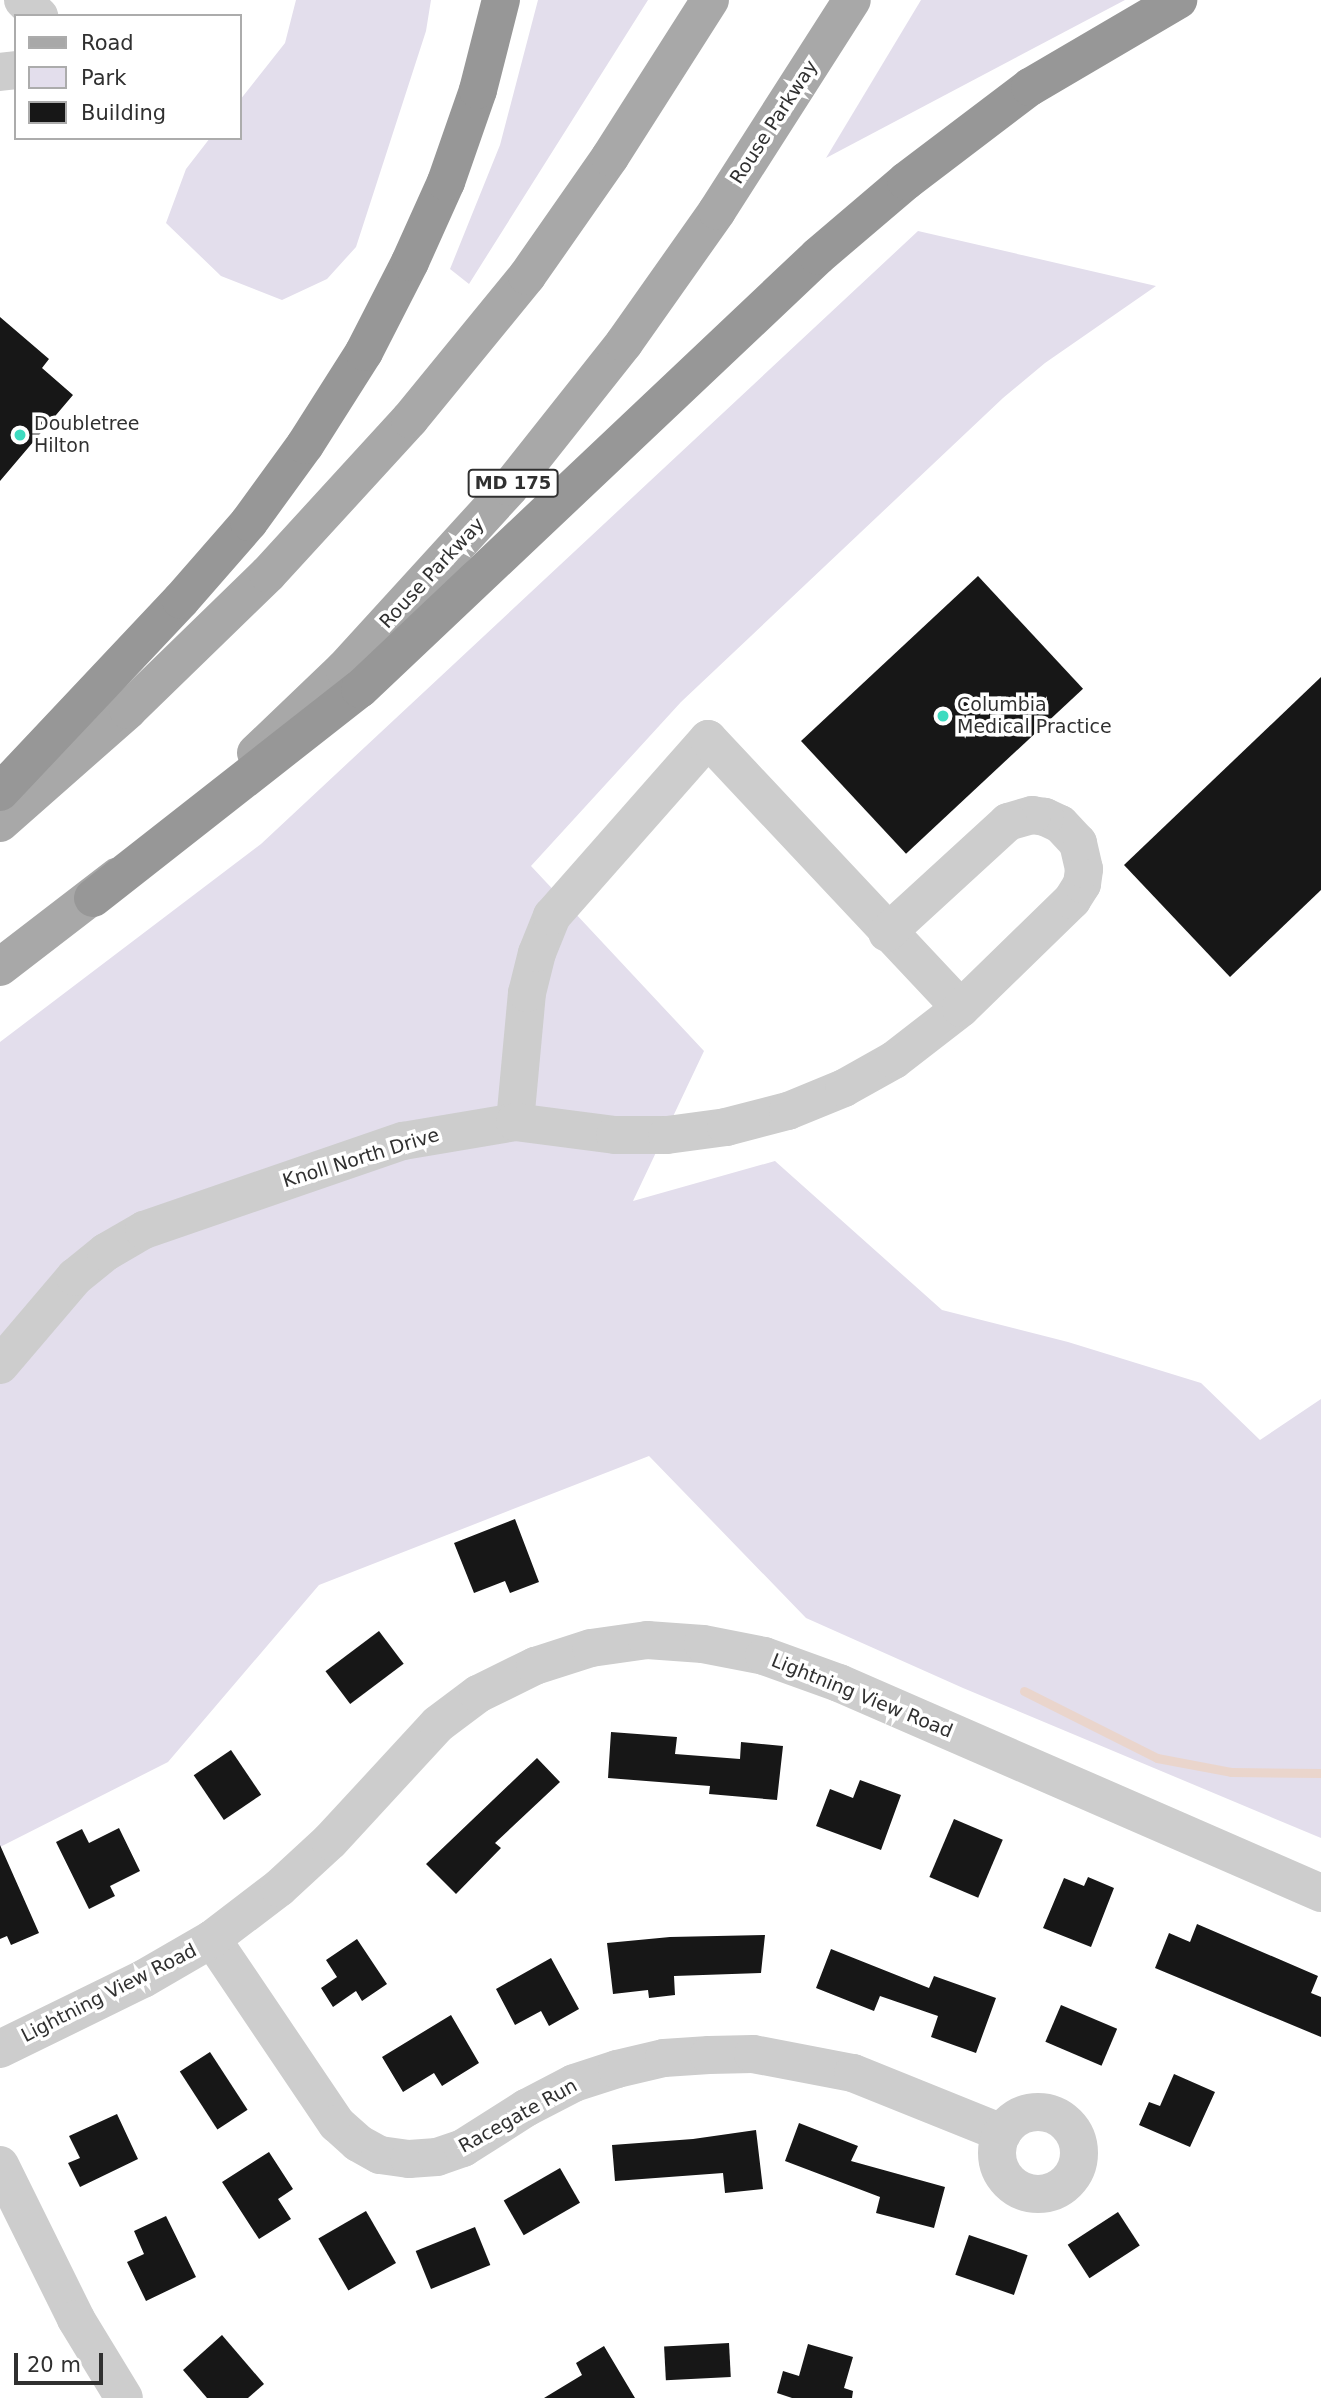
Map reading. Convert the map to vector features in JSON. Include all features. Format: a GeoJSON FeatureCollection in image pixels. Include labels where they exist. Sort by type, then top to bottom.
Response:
{"type":"FeatureCollection","features":[{"type":"Feature","properties":{"kind":"highway"},"geometry":{"type":"LineString","coordinates":[[0,792],[181,600],[249,522],[305,445],[363,352],[411,262],[441,193],[478,90],[501,0]]}},
{"type":"Feature","properties":{"kind":"highway"},"geometry":{"type":"LineString","coordinates":[[93,898],[360,689],[818,256],[906,181],[1030,87],[1178,0]]}},
{"type":"Feature","properties":{"kind":"main road"},"geometry":{"type":"LineString","coordinates":[[0,823],[128,710],[268,574],[410,419],[527,276],[610,157],[710,0]]}},
{"type":"Feature","properties":{"kind":"main road","name":"Rouse Parkway"},"geometry":{"type":"LineString","coordinates":[[0,967],[93,898],[201,805],[344,669],[510,487],[624,343],[717,211],[852,0]]}},
{"type":"Feature","properties":{"kind":"street"},"geometry":{"type":"LineString","coordinates":[[23,0],[37,14]]}},
{"type":"Feature","properties":{"kind":"street"},"geometry":{"type":"LineString","coordinates":[[514,1122],[527,993],[537,953],[552,916],[708,738],[887,933],[961,1008]]}},
{"type":"Feature","properties":{"kind":"street","name":"Knoll North Drive"},"geometry":{"type":"LineString","coordinates":[[0,1365],[75,1277],[106,1252],[144,1230],[403,1141],[514,1122],[615,1135],[667,1135],[726,1127],[763,1118],[789,1111],[844,1088],[894,1060],[961,1008],[1072,900],[1082,884],[1084,869],[1079,843],[1069,831],[1045,817],[1032,815],[1008,822],[887,933]]}},
{"type":"Feature","properties":{"kind":"street","name":"Lightning View Road"},"geometry":{"type":"LineString","coordinates":[[0,2049],[143,1979],[212,1939],[289,1879],[330,1841],[438,1724],[478,1693],[535,1666],[591,1648],[647,1640],[703,1644],[764,1656],[839,1683],[1321,1893]]}},
{"type":"Feature","properties":{"kind":"street","name":"Racegate Run"},"geometry":{"type":"LineString","coordinates":[[212,1939],[337,2124],[358,2143],[380,2155],[409,2159],[437,2157],[463,2148],[526,2108],[574,2083],[617,2068],[664,2058],[709,2055],[753,2054],[853,2073],[1002,2133]]}},
{"type":"Feature","properties":{"kind":"street"},"geometry":{"type":"LineString","coordinates":[[0,2165],[76,2319],[122,2397]]}},
{"type":"Feature","properties":{"kind":"green space"},"geometry":{"type":"Polygon","coordinates":[[[296,0],[431,0],[426,31],[356,247],[327,279],[282,300],[221,276],[166,223],[186,169],[208,140],[242,140],[242,97],[285,43],[296,0]]]}},
{"type":"Feature","properties":{"kind":"green space"},"geometry":{"type":"Polygon","coordinates":[[[538,0],[648,0],[469,284],[450,269],[500,145],[538,0]]]}},
{"type":"Feature","properties":{"kind":"green space"},"geometry":{"type":"Polygon","coordinates":[[[921,0],[1125,0],[826,158],[921,0]]]}},
{"type":"Feature","properties":{"kind":"green space"},"geometry":{"type":"Polygon","coordinates":[[[918,231],[1156,286],[1045,363],[1003,398],[681,702],[531,866],[704,1051],[633,1201],[775,1161],[942,1310],[1068,1342],[1201,1383],[1260,1440],[1321,1399],[1321,1838],[963,1688],[806,1618],[649,1456],[319,1585],[168,1762],[0,1847],[0,1042],[261,844],[918,231]]]}},
{"type":"Feature","properties":{"kind":"building","name":"Doubletree Hilton"},"geometry":{"type":"Polygon","coordinates":[[[0,317],[49,359],[42,368],[73,395],[0,481],[0,317]]]}},
{"type":"Feature","properties":{"kind":"building","name":"Columbia Medical Practice"},"geometry":{"type":"Polygon","coordinates":[[[978,576],[1083,689],[906,854],[801,741],[978,576]]]}},
{"type":"Feature","properties":{"kind":"building"},"geometry":{"type":"Polygon","coordinates":[[[1321,677],[1321,890],[1230,977],[1124,865],[1321,677]]]}},
{"type":"Feature","properties":{"kind":"building"},"geometry":{"type":"Polygon","coordinates":[[[515,1519],[539,1582],[510,1593],[505,1581],[474,1593],[454,1543],[515,1519]]]}},
{"type":"Feature","properties":{"kind":"building"},"geometry":{"type":"Polygon","coordinates":[[[379,1631],[404,1664],[350,1704],[325,1671],[379,1631]]]}},
{"type":"Feature","properties":{"kind":"building"},"geometry":{"type":"Polygon","coordinates":[[[611,1732],[677,1737],[675,1754],[740,1759],[741,1742],[783,1746],[777,1800],[709,1794],[710,1786],[608,1778],[611,1732]]]}},
{"type":"Feature","properties":{"kind":"building"},"geometry":{"type":"Polygon","coordinates":[[[231,1750],[261,1795],[224,1820],[194,1775],[231,1750]]]}},
{"type":"Feature","properties":{"kind":"building"},"geometry":{"type":"Polygon","coordinates":[[[537,1758],[560,1782],[495,1843],[501,1848],[456,1894],[426,1864],[537,1758]]]}},
{"type":"Feature","properties":{"kind":"building"},"geometry":{"type":"Polygon","coordinates":[[[860,1780],[901,1795],[881,1850],[816,1826],[830,1789],[853,1798],[860,1780]]]}},
{"type":"Feature","properties":{"kind":"building"},"geometry":{"type":"Polygon","coordinates":[[[954,1819],[1003,1840],[978,1898],[929,1877],[954,1819]]]}},
{"type":"Feature","properties":{"kind":"building"},"geometry":{"type":"Polygon","coordinates":[[[119,1828],[140,1871],[110,1886],[115,1896],[89,1909],[56,1842],[82,1829],[89,1843],[119,1828]]]}},
{"type":"Feature","properties":{"kind":"building"},"geometry":{"type":"Polygon","coordinates":[[[0,1845],[39,1933],[11,1945],[7,1936],[0,1939],[0,1845]]]}},
{"type":"Feature","properties":{"kind":"building"},"geometry":{"type":"Polygon","coordinates":[[[1088,1877],[1114,1888],[1091,1947],[1043,1928],[1064,1878],[1084,1886],[1088,1877]]]}},
{"type":"Feature","properties":{"kind":"building"},"geometry":{"type":"Polygon","coordinates":[[[1197,1924],[1318,1976],[1311,1993],[1321,1997],[1321,2037],[1155,1968],[1169,1933],[1190,1942],[1197,1924]]]}},
{"type":"Feature","properties":{"kind":"building"},"geometry":{"type":"Polygon","coordinates":[[[765,1935],[761,1973],[674,1976],[675,1995],[649,1998],[648,1990],[613,1994],[607,1943],[670,1937],[765,1935]]]}},
{"type":"Feature","properties":{"kind":"building"},"geometry":{"type":"Polygon","coordinates":[[[357,1939],[387,1984],[362,2001],[356,1991],[333,2007],[321,1988],[337,1977],[326,1960],[357,1939]]]}},
{"type":"Feature","properties":{"kind":"building"},"geometry":{"type":"Polygon","coordinates":[[[831,1949],[929,1988],[934,1976],[996,1998],[976,2053],[931,2037],[938,2016],[880,1996],[874,2011],[816,1988],[831,1949]]]}},
{"type":"Feature","properties":{"kind":"building"},"geometry":{"type":"Polygon","coordinates":[[[551,1958],[579,2009],[549,2026],[541,2011],[515,2025],[496,1989],[551,1958]]]}},
{"type":"Feature","properties":{"kind":"building"},"geometry":{"type":"Polygon","coordinates":[[[1061,2005],[1117,2029],[1102,2066],[1045,2042],[1061,2005]]]}},
{"type":"Feature","properties":{"kind":"building"},"geometry":{"type":"Polygon","coordinates":[[[451,2015],[479,2063],[442,2086],[434,2073],[403,2092],[382,2057],[451,2015]]]}},
{"type":"Feature","properties":{"kind":"building"},"geometry":{"type":"Polygon","coordinates":[[[210,2052],[248,2110],[217,2129],[180,2072],[210,2052]]]}},
{"type":"Feature","properties":{"kind":"building"},"geometry":{"type":"Polygon","coordinates":[[[1174,2074],[1215,2092],[1190,2147],[1139,2125],[1149,2102],[1160,2106],[1174,2074]]]}},
{"type":"Feature","properties":{"kind":"building"},"geometry":{"type":"Polygon","coordinates":[[[117,2114],[138,2159],[80,2187],[68,2163],[80,2158],[69,2136],[117,2114]]]}},
{"type":"Feature","properties":{"kind":"building"},"geometry":{"type":"Polygon","coordinates":[[[799,2123],[858,2146],[851,2161],[945,2187],[934,2228],[876,2213],[880,2197],[785,2161],[799,2123]]]}},
{"type":"Feature","properties":{"kind":"building"},"geometry":{"type":"Polygon","coordinates":[[[756,2130],[763,2189],[725,2193],[723,2173],[615,2181],[612,2145],[693,2139],[756,2130]]]}},
{"type":"Feature","properties":{"kind":"building"},"geometry":{"type":"Polygon","coordinates":[[[269,2152],[293,2189],[278,2199],[291,2219],[259,2239],[222,2182],[269,2152]]]}},
{"type":"Feature","properties":{"kind":"building"},"geometry":{"type":"Polygon","coordinates":[[[560,2168],[580,2203],[524,2235],[504,2200],[560,2168]]]}},
{"type":"Feature","properties":{"kind":"building"},"geometry":{"type":"Polygon","coordinates":[[[366,2211],[396,2263],[348,2290],[318,2238],[366,2211]]]}},
{"type":"Feature","properties":{"kind":"building"},"geometry":{"type":"Polygon","coordinates":[[[1118,2212],[1140,2246],[1089,2278],[1068,2245],[1118,2212]]]}},
{"type":"Feature","properties":{"kind":"building"},"geometry":{"type":"Polygon","coordinates":[[[166,2216],[196,2277],[146,2301],[127,2262],[144,2254],[134,2231],[166,2216]]]}},
{"type":"Feature","properties":{"kind":"building"},"geometry":{"type":"Polygon","coordinates":[[[475,2227],[490,2265],[431,2289],[416,2251],[475,2227]]]}},
{"type":"Feature","properties":{"kind":"building"},"geometry":{"type":"Polygon","coordinates":[[[969,2235],[1028,2255],[1014,2295],[955,2275],[969,2235]]]}},
{"type":"Feature","properties":{"kind":"building"},"geometry":{"type":"Polygon","coordinates":[[[222,2335],[264,2384],[248,2398],[207,2398],[183,2370],[222,2335]]]}},
{"type":"Feature","properties":{"kind":"building"},"geometry":{"type":"Polygon","coordinates":[[[729,2343],[731,2377],[666,2380],[664,2346],[729,2343]]]}},
{"type":"Feature","properties":{"kind":"building"},"geometry":{"type":"Polygon","coordinates":[[[808,2344],[853,2357],[844,2388],[853,2391],[852,2398],[792,2398],[777,2393],[783,2371],[799,2376],[808,2344]]]}},
{"type":"Feature","properties":{"kind":"building"},"geometry":{"type":"Polygon","coordinates":[[[604,2346],[635,2398],[544,2398],[582,2375],[576,2363],[604,2346]]]}},
{"type":"Feature","properties":{"kind":"waterway"},"geometry":{"type":"LineString","coordinates":[[1024,1691],[1157,1758],[1231,1772],[1321,1773]]}},
{"type":"Feature","properties":{"kind":"place","name":"Doubletree Hilton"},"geometry":{"type":"Point","coordinates":[20,435]}},
{"type":"Feature","properties":{"kind":"place","name":"Columbia Medical Practice"},"geometry":{"type":"Point","coordinates":[943,716]}}]}
